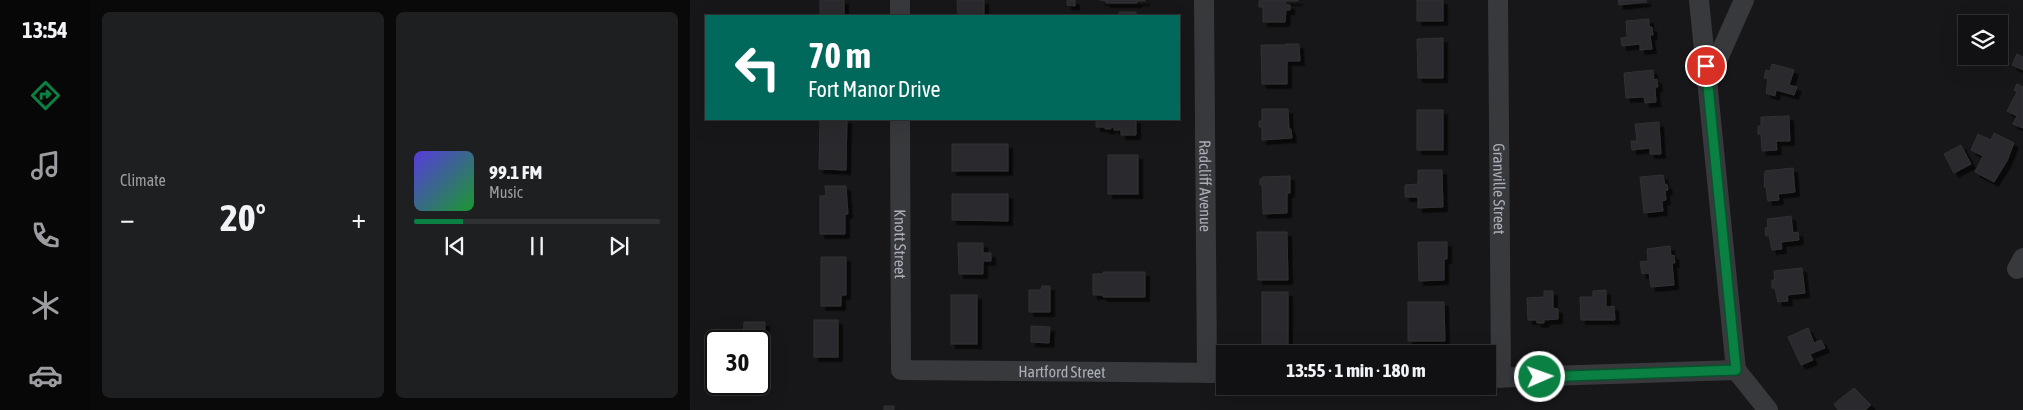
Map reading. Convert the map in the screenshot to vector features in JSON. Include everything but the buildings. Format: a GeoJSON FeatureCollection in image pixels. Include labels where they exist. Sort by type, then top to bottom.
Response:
{"type":"FeatureCollection","features":[{"type":"Feature","properties":{"kind":"street"},"geometry":{"type":"LineString","coordinates":[[900,0],[900,15]]}},
{"type":"Feature","properties":{"kind":"street","name":"Radcliff Avenue"},"geometry":{"type":"LineString","coordinates":[[1204,0],[1216,373]]}},
{"type":"Feature","properties":{"kind":"street","name":"Granville Street"},"geometry":{"type":"LineString","coordinates":[[1494,345],[1498,0]]}},
{"type":"Feature","properties":{"kind":"street"},"geometry":{"type":"LineString","coordinates":[[1699,0],[1736,370],[1768,410]]}},
{"type":"Feature","properties":{"kind":"street"},"geometry":{"type":"LineString","coordinates":[[1708,82],[1744,0]]}},
{"type":"Feature","properties":{"kind":"street","name":"Knott Street"},"geometry":{"type":"LineString","coordinates":[[900,120],[901,370]]}},
{"type":"Feature","properties":{"kind":"street","name":"Hartford Street"},"geometry":{"type":"LineString","coordinates":[[901,370],[1216,373]]}},
{"type":"Feature","properties":{"kind":"street"},"geometry":{"type":"LineString","coordinates":[[1496,378],[1736,370]]}},
{"type":"Feature","properties":{"kind":"route"},"geometry":{"type":"LineString","coordinates":[[1540,377],[1736,370],[1706,66]]}}]}
